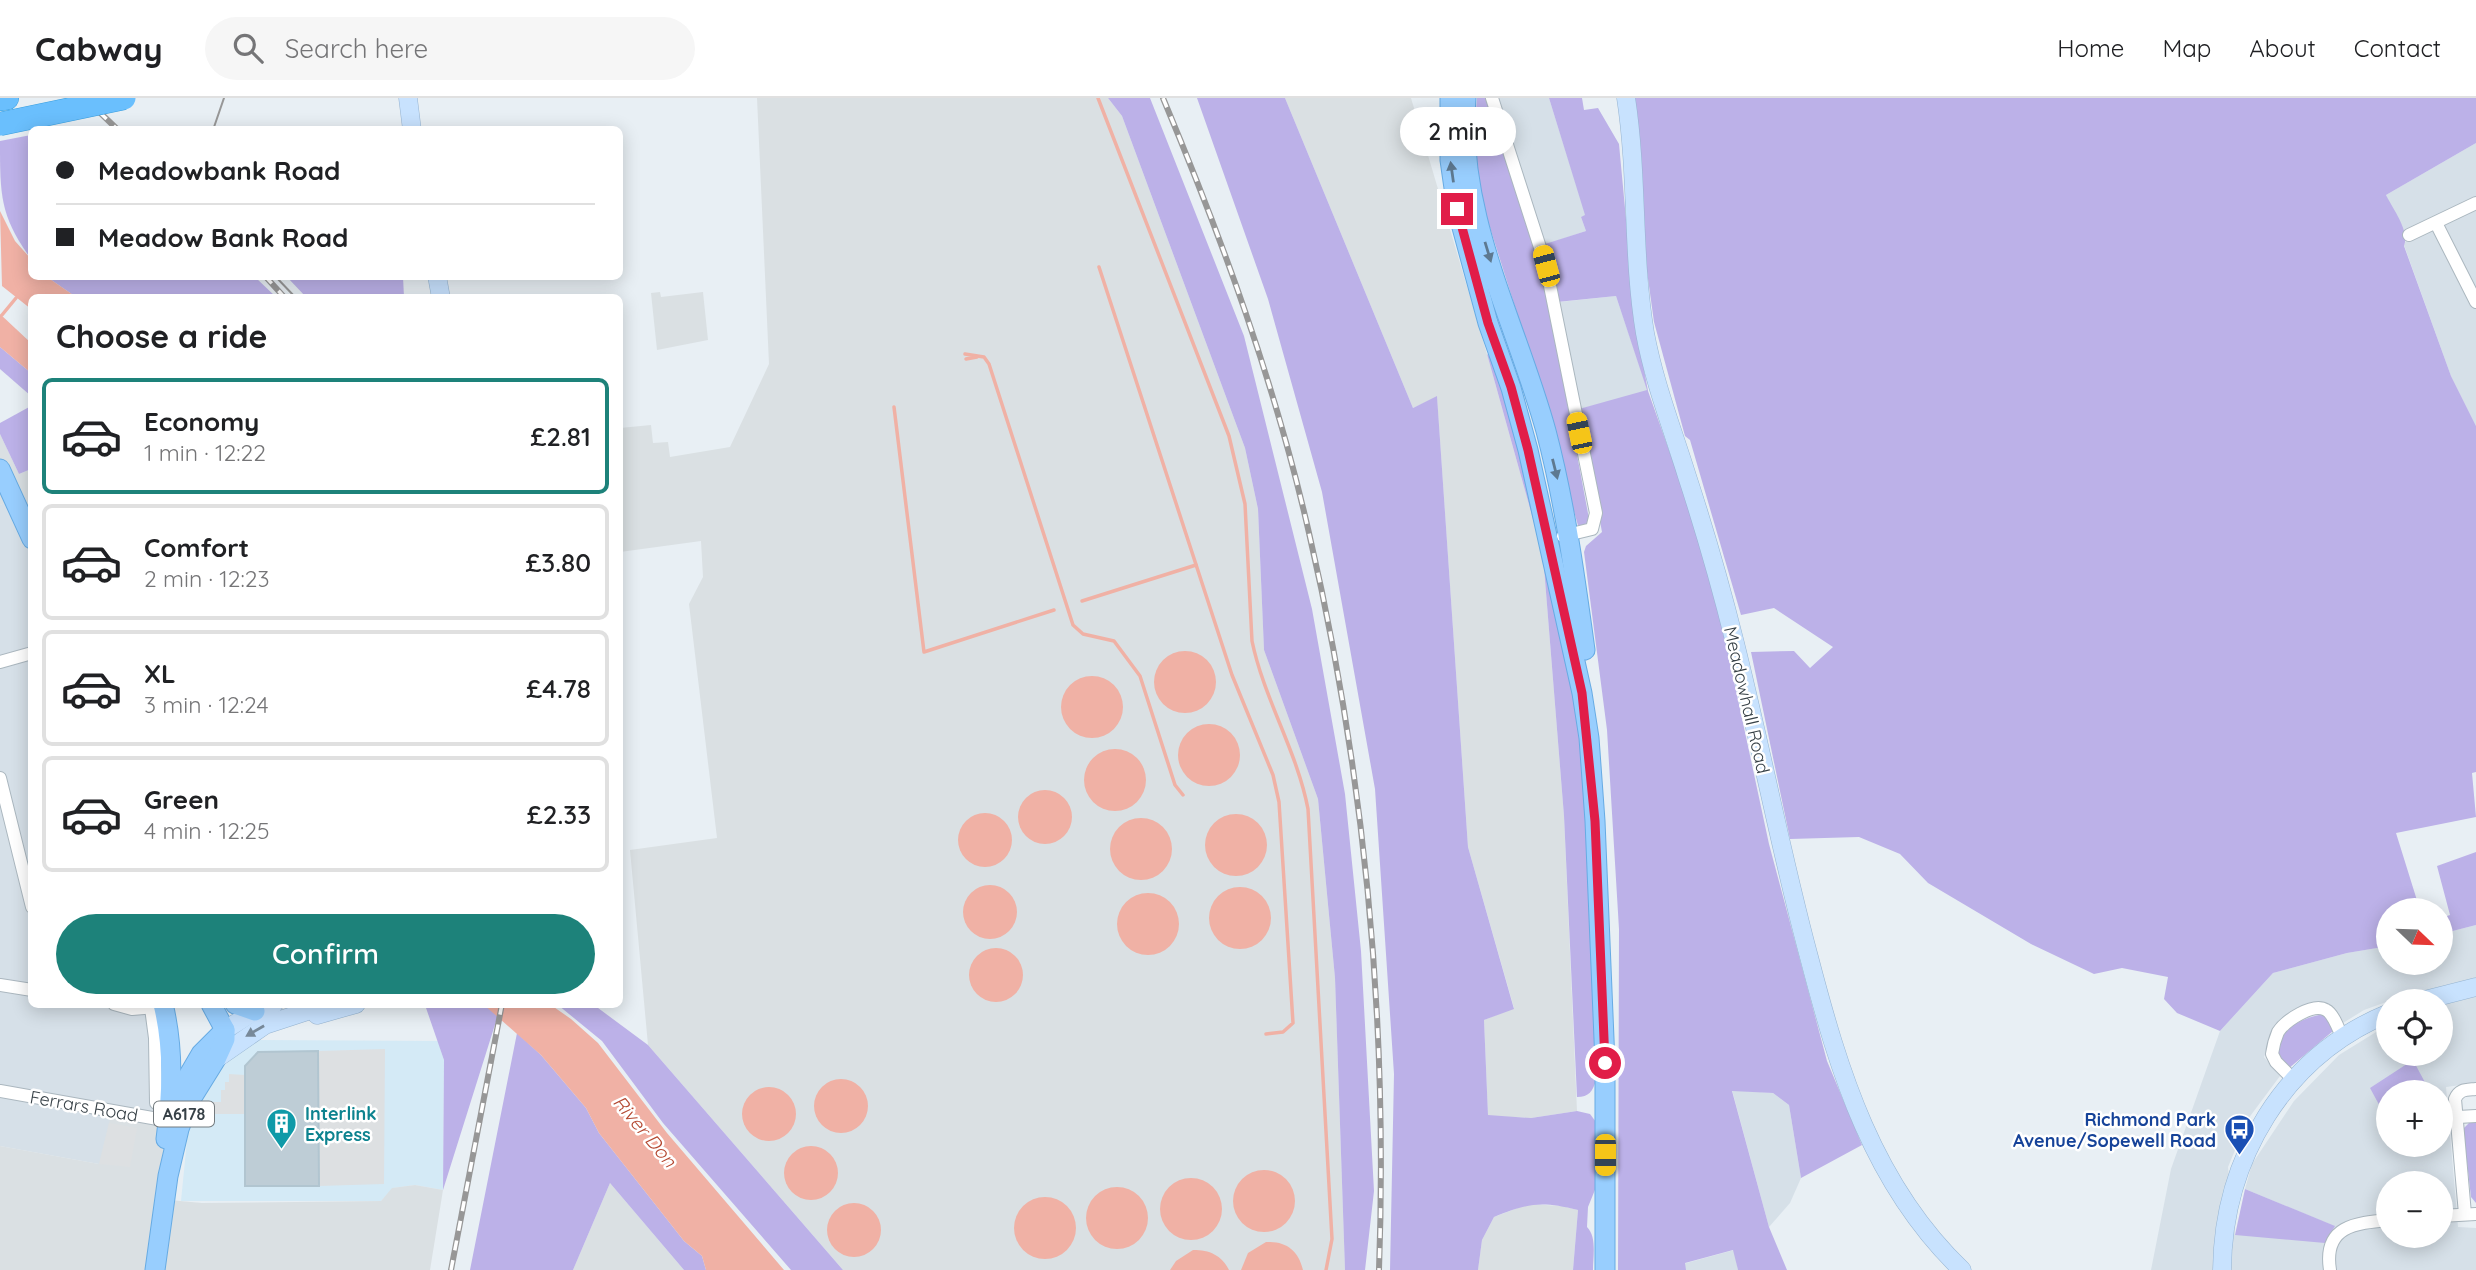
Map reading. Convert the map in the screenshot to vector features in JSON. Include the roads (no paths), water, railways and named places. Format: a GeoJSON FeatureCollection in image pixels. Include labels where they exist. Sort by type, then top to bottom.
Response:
{"type":"FeatureCollection","features":[{"type":"Feature","properties":{"kind":"highway"},"geometry":{"type":"LineString","coordinates":[[0,100],[7,98]]}},
{"type":"Feature","properties":{"kind":"highway"},"geometry":{"type":"LineString","coordinates":[[0,118],[92,98]]}},
{"type":"Feature","properties":{"kind":"highway"},"geometry":{"type":"LineString","coordinates":[[0,124],[124,98]]}},
{"type":"Feature","properties":{"kind":"main road"},"geometry":{"type":"LineString","coordinates":[[1450,98],[1450,160],[1457,209],[1488,323],[1511,387],[1528,450],[1582,693],[1595,821],[1604,1022],[1605,1270]]}},
{"type":"Feature","properties":{"kind":"main road"},"geometry":{"type":"LineString","coordinates":[[1466,98],[1469,174],[1478,219],[1545,429],[1569,536],[1585,651],[1582,693]]}},
{"type":"Feature","properties":{"kind":"main road"},"geometry":{"type":"LineString","coordinates":[[1488,323],[1507,316]]}},
{"type":"Feature","properties":{"kind":"main road"},"geometry":{"type":"LineString","coordinates":[[0,469],[28,530]]}},
{"type":"Feature","properties":{"kind":"main road","name":"A6178"},"geometry":{"type":"LineString","coordinates":[[155,1270],[168,1176],[171,1108],[170,1039],[160,1008]]}},
{"type":"Feature","properties":{"kind":"main road"},"geometry":{"type":"LineString","coordinates":[[171,1108],[201,1054],[225,1030],[213,1008]]}},
{"type":"Feature","properties":{"kind":"main road"},"geometry":{"type":"LineString","coordinates":[[246,1008],[256,1012]]}},
{"type":"Feature","properties":{"kind":"main road","name":"A6178"},"geometry":{"type":"LineString","coordinates":[[171,1108],[216,1059],[223,1047],[225,1030]]}},
{"type":"Feature","properties":{"kind":"street"},"geometry":{"type":"LineString","coordinates":[[408,98],[412,126]]}},
{"type":"Feature","properties":{"kind":"street"},"geometry":{"type":"LineString","coordinates":[[418,98],[421,126]]}},
{"type":"Feature","properties":{"kind":"street"},"geometry":{"type":"LineString","coordinates":[[1492,98],[1546,266],[1595,513],[1592,529],[1546,539]]}},
{"type":"Feature","properties":{"kind":"street","name":"Meadowhall Road"},"geometry":{"type":"LineString","coordinates":[[1626,98],[1635,247],[1646,335],[1660,394],[1710,551],[1735,642],[1781,850],[1841,1072],[1867,1136],[1898,1193],[1933,1240],[1962,1270]]}},
{"type":"Feature","properties":{"kind":"street"},"geometry":{"type":"LineString","coordinates":[[2409,235],[2476,202]]}},
{"type":"Feature","properties":{"kind":"street"},"geometry":{"type":"LineString","coordinates":[[2436,223],[2476,302]]}},
{"type":"Feature","properties":{"kind":"street"},"geometry":{"type":"LineString","coordinates":[[0,662],[28,654]]}},
{"type":"Feature","properties":{"kind":"street"},"geometry":{"type":"LineString","coordinates":[[0,778],[28,891]]}},
{"type":"Feature","properties":{"kind":"street"},"geometry":{"type":"LineString","coordinates":[[0,985],[28,989]]}},
{"type":"Feature","properties":{"kind":"street"},"geometry":{"type":"LineString","coordinates":[[2453,993],[2476,987]]}},
{"type":"Feature","properties":{"kind":"street"},"geometry":{"type":"LineString","coordinates":[[225,1030],[265,1008]]}},
{"type":"Feature","properties":{"kind":"street"},"geometry":{"type":"LineString","coordinates":[[216,1059],[249,1034],[316,1008]]}},
{"type":"Feature","properties":{"kind":"street"},"geometry":{"type":"LineString","coordinates":[[300,1013],[320,1015],[343,1008]]}},
{"type":"Feature","properties":{"kind":"street"},"geometry":{"type":"LineString","coordinates":[[2295,1081],[2276,1062],[2272,1054],[2277,1034],[2284,1025],[2297,1016],[2323,1008],[2330,1013],[2343,1039]]}},
{"type":"Feature","properties":{"kind":"street"},"geometry":{"type":"LineString","coordinates":[[2222,1270],[2224,1231],[2239,1169],[2261,1124],[2295,1081],[2343,1039],[2376,1020]]}},
{"type":"Feature","properties":{"kind":"street"},"geometry":{"type":"LineString","coordinates":[[2453,1215],[2471,1214],[2455,1099],[2458,1093],[2476,1089]]}},
{"type":"Feature","properties":{"kind":"street","name":"Ferrars Road"},"geometry":{"type":"LineString","coordinates":[[0,1091],[171,1108]]}},
{"type":"Feature","properties":{"kind":"street"},"geometry":{"type":"LineString","coordinates":[[2458,1117],[2476,1116]]}},
{"type":"Feature","properties":{"kind":"street"},"geometry":{"type":"LineString","coordinates":[[2330,1270],[2330,1252],[2342,1229],[2356,1223],[2376,1221]]}},
{"type":"Feature","properties":{"kind":"water"},"geometry":{"type":"Polygon","coordinates":[[[0,211],[15,241],[28,256],[28,280],[51,280],[72,294],[28,294],[28,307],[2,286],[0,211]]]}},
{"type":"Feature","properties":{"kind":"water"},"geometry":{"type":"Polygon","coordinates":[[[0,314],[28,340],[28,370],[0,347],[0,314]]]}},
{"type":"Feature","properties":{"kind":"water"},"geometry":{"type":"Polygon","coordinates":[[[1179,651],[1191,651],[1207,660],[1214,670],[1214,694],[1207,704],[1191,713],[1179,713],[1168,708],[1159,699],[1154,688],[1154,676],[1159,665],[1168,656],[1179,651]]]}},
{"type":"Feature","properties":{"kind":"water"},"geometry":{"type":"Polygon","coordinates":[[[1086,676],[1098,676],[1114,685],[1121,695],[1121,719],[1114,729],[1098,738],[1086,738],[1075,733],[1066,724],[1061,713],[1061,701],[1066,690],[1075,681],[1086,676]]]}},
{"type":"Feature","properties":{"kind":"water"},"geometry":{"type":"Polygon","coordinates":[[[1203,724],[1215,724],[1231,733],[1238,743],[1238,767],[1231,777],[1215,786],[1203,786],[1192,781],[1183,772],[1178,761],[1178,749],[1183,738],[1192,729],[1203,724]]]}},
{"type":"Feature","properties":{"kind":"water"},"geometry":{"type":"Polygon","coordinates":[[[1109,749],[1121,749],[1137,758],[1144,768],[1144,792],[1137,802],[1121,811],[1109,811],[1098,806],[1089,797],[1084,786],[1084,774],[1089,763],[1098,754],[1109,749]]]}},
{"type":"Feature","properties":{"kind":"water"},"geometry":{"type":"Polygon","coordinates":[[[1045,790],[1064,798],[1072,817],[1064,836],[1045,844],[1026,836],[1018,817],[1026,798],[1045,790]]]}},
{"type":"Feature","properties":{"kind":"water"},"geometry":{"type":"Polygon","coordinates":[[[985,813],[1004,821],[1012,840],[1004,859],[985,867],[966,859],[958,840],[966,821],[985,813]]]}},
{"type":"Feature","properties":{"kind":"water"},"geometry":{"type":"Polygon","coordinates":[[[1230,814],[1242,814],[1258,823],[1265,833],[1265,857],[1258,867],[1242,876],[1230,876],[1219,871],[1210,862],[1205,851],[1205,839],[1210,828],[1219,819],[1230,814]]]}},
{"type":"Feature","properties":{"kind":"water"},"geometry":{"type":"Polygon","coordinates":[[[1135,818],[1147,818],[1163,827],[1170,837],[1170,861],[1163,871],[1147,880],[1135,880],[1124,875],[1115,866],[1110,855],[1110,843],[1115,832],[1124,823],[1135,818]]]}},
{"type":"Feature","properties":{"kind":"water"},"geometry":{"type":"Polygon","coordinates":[[[990,885],[1009,893],[1017,912],[1009,931],[990,939],[971,931],[963,912],[971,893],[990,885]]]}},
{"type":"Feature","properties":{"kind":"water"},"geometry":{"type":"Polygon","coordinates":[[[1234,887],[1246,887],[1262,896],[1269,906],[1269,930],[1262,940],[1246,949],[1234,949],[1223,944],[1214,935],[1209,924],[1209,912],[1214,901],[1223,892],[1234,887]]]}},
{"type":"Feature","properties":{"kind":"water"},"geometry":{"type":"Polygon","coordinates":[[[1142,893],[1154,893],[1170,902],[1177,912],[1177,936],[1170,946],[1154,955],[1142,955],[1131,950],[1122,941],[1117,930],[1117,918],[1122,907],[1131,898],[1142,893]]]}},
{"type":"Feature","properties":{"kind":"water"},"geometry":{"type":"Polygon","coordinates":[[[996,948],[1015,956],[1023,975],[1015,994],[996,1002],[977,994],[969,975],[977,956],[996,948]]]}},
{"type":"Feature","properties":{"kind":"water","name":"River Don"},"geometry":{"type":"Polygon","coordinates":[[[487,1008],[555,1008],[571,1019],[598,1043],[667,1133],[784,1270],[706,1270],[702,1256],[684,1241],[599,1133],[586,1108],[541,1055],[487,1008]]]}},
{"type":"Feature","properties":{"kind":"water"},"geometry":{"type":"Polygon","coordinates":[[[841,1079],[860,1087],[868,1106],[860,1125],[841,1133],[822,1125],[814,1106],[822,1087],[841,1079]]]}},
{"type":"Feature","properties":{"kind":"water"},"geometry":{"type":"Polygon","coordinates":[[[769,1087],[788,1095],[796,1114],[788,1133],[769,1141],[750,1133],[742,1114],[750,1095],[769,1087]]]}},
{"type":"Feature","properties":{"kind":"water"},"geometry":{"type":"Polygon","coordinates":[[[811,1146],[830,1154],[838,1173],[830,1192],[811,1200],[792,1192],[784,1173],[792,1154],[811,1146]]]}},
{"type":"Feature","properties":{"kind":"water"},"geometry":{"type":"Polygon","coordinates":[[[1258,1170],[1270,1170],[1286,1179],[1293,1189],[1293,1213],[1286,1223],[1270,1232],[1258,1232],[1247,1227],[1238,1218],[1233,1207],[1233,1195],[1238,1184],[1247,1175],[1258,1170]]]}},
{"type":"Feature","properties":{"kind":"water"},"geometry":{"type":"Polygon","coordinates":[[[1185,1178],[1197,1178],[1213,1187],[1220,1197],[1220,1221],[1213,1231],[1197,1240],[1185,1240],[1174,1235],[1165,1226],[1160,1215],[1160,1203],[1165,1192],[1174,1183],[1185,1178]]]}},
{"type":"Feature","properties":{"kind":"water"},"geometry":{"type":"Polygon","coordinates":[[[1111,1187],[1123,1187],[1139,1196],[1146,1206],[1146,1230],[1139,1240],[1123,1249],[1111,1249],[1100,1244],[1091,1235],[1086,1224],[1086,1212],[1091,1201],[1100,1192],[1111,1187]]]}},
{"type":"Feature","properties":{"kind":"water"},"geometry":{"type":"Polygon","coordinates":[[[1039,1197],[1051,1197],[1067,1206],[1074,1216],[1074,1240],[1067,1250],[1051,1259],[1039,1259],[1028,1254],[1019,1245],[1014,1234],[1014,1222],[1019,1211],[1028,1202],[1039,1197]]]}},
{"type":"Feature","properties":{"kind":"water"},"geometry":{"type":"Polygon","coordinates":[[[854,1203],[873,1211],[881,1230],[873,1249],[854,1257],[835,1249],[827,1230],[835,1211],[854,1203]]]}},
{"type":"Feature","properties":{"kind":"water"},"geometry":{"type":"Polygon","coordinates":[[[1266,1242],[1280,1243],[1290,1248],[1298,1257],[1303,1270],[1241,1270],[1248,1253],[1266,1242]]]}},
{"type":"Feature","properties":{"kind":"water"},"geometry":{"type":"Polygon","coordinates":[[[1193,1250],[1214,1254],[1229,1270],[1170,1270],[1176,1261],[1193,1250]]]}},
{"type":"Feature","properties":{"kind":"waterway"},"geometry":{"type":"LineString","coordinates":[[1098,98],[1229,436],[1245,504],[1252,641],[1264,684],[1296,766],[1308,809],[1332,1239],[1326,1270]]}},
{"type":"Feature","properties":{"kind":"waterway"},"geometry":{"type":"LineString","coordinates":[[1099,267],[1232,675],[1273,775],[1279,802],[1293,1023],[1283,1032],[1266,1034]]}},
{"type":"Feature","properties":{"kind":"waterway"},"geometry":{"type":"LineString","coordinates":[[2,315],[16,298]]}},
{"type":"Feature","properties":{"kind":"waterway"},"geometry":{"type":"LineString","coordinates":[[965,354],[984,357],[989,364],[1073,625],[1083,634],[1114,641],[1140,676],[1175,785],[1183,795]]}},
{"type":"Feature","properties":{"kind":"waterway"},"geometry":{"type":"LineString","coordinates":[[966,359],[977,357]]}},
{"type":"Feature","properties":{"kind":"waterway"},"geometry":{"type":"LineString","coordinates":[[894,407],[924,652],[1054,610]]}},
{"type":"Feature","properties":{"kind":"waterway"},"geometry":{"type":"LineString","coordinates":[[1082,601],[1196,565]]}},
{"type":"Feature","properties":{"kind":"tram line"},"geometry":{"type":"LineString","coordinates":[[214,126],[224,98]]}},
{"type":"Feature","properties":{"kind":"tram line"},"geometry":{"type":"LineString","coordinates":[[279,280],[292,294]]}},
{"type":"Feature","properties":{"kind":"railway"},"geometry":{"type":"LineString","coordinates":[[85,98],[114,126]]}},
{"type":"Feature","properties":{"kind":"railway"},"geometry":{"type":"LineString","coordinates":[[1163,98],[1226,258],[1280,422],[1309,533],[1345,715],[1358,807],[1376,991],[1380,1084],[1379,1270]]}},
{"type":"Feature","properties":{"kind":"railway"},"geometry":{"type":"LineString","coordinates":[[269,280],[281,294]]}},
{"type":"Feature","properties":{"kind":"railway"},"geometry":{"type":"LineString","coordinates":[[451,1270],[501,1008]]}},
{"type":"Feature","properties":{"kind":"place","name":"Interlink Express"},"geometry":{"type":"Point","coordinates":[282,1150]}},
{"type":"Feature","properties":{"kind":"place","name":"Richmond Park Avenue/Sopewell Road"},"geometry":{"type":"Point","coordinates":[2239,1156]}}]}
